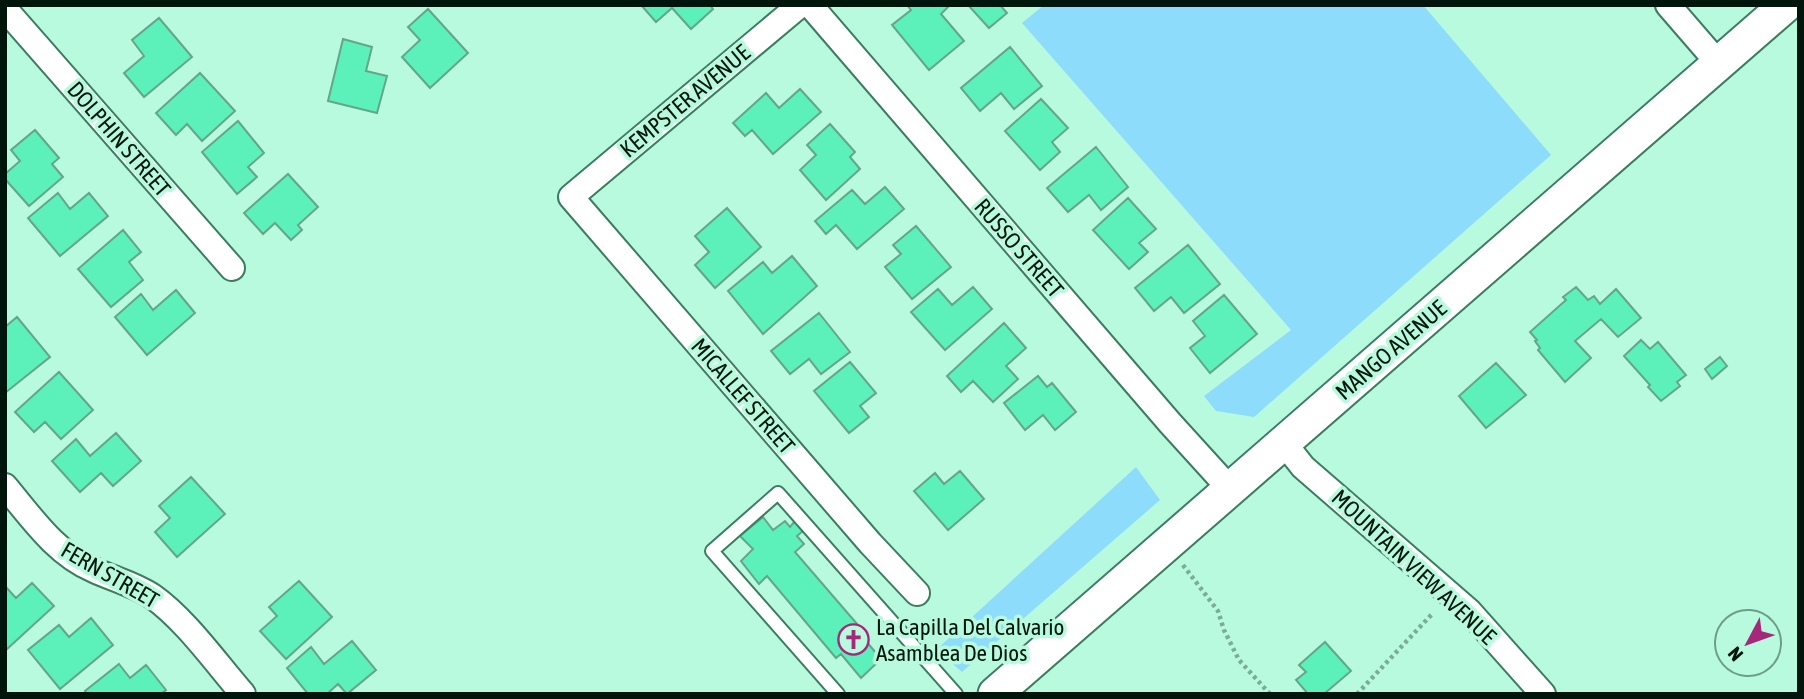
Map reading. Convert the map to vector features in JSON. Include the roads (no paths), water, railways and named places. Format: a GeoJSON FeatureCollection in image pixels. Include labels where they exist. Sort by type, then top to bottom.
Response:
{"type":"FeatureCollection","features":[{"type":"Feature","properties":{"kind":"street","name":"KEMPSTER AVENUE"},"geometry":{"type":"LineString","coordinates":[[571,197],[800,5]]}},
{"type":"Feature","properties":{"kind":"street","name":"RUSSO STREET"},"geometry":{"type":"LineString","coordinates":[[810,5],[1230,489]]}},
{"type":"Feature","properties":{"kind":"street"},"geometry":{"type":"LineString","coordinates":[[1668,5],[1719,64]]}},
{"type":"Feature","properties":{"kind":"street","name":"MANGO AVENUE"},"geometry":{"type":"LineString","coordinates":[[995,694],[1786,5]]}},
{"type":"Feature","properties":{"kind":"street","name":"DOLPHIN STREET"},"geometry":{"type":"LineString","coordinates":[[5,9],[232,268]]}},
{"type":"Feature","properties":{"kind":"street","name":"MICALLEF STREET"},"geometry":{"type":"LineString","coordinates":[[571,197],[870,544],[917,593]]}},
{"type":"Feature","properties":{"kind":"street","name":"MOUNTAIN VIEW AVENUE"},"geometry":{"type":"LineString","coordinates":[[1283,443],[1304,467],[1469,611],[1543,694]]}},
{"type":"Feature","properties":{"kind":"street","name":"FERN STREET"},"geometry":{"type":"LineString","coordinates":[[5,486],[54,544],[93,570],[125,581],[151,596],[175,615],[243,694]]}},
{"type":"Feature","properties":{"kind":"lane"},"geometry":{"type":"LineString","coordinates":[[838,694],[712,551],[778,493],[956,694]]}},
{"type":"Feature","properties":{"kind":"water"},"geometry":{"type":"Polygon","coordinates":[[[1044,5],[1423,5],[1551,155],[1254,417],[1216,411],[1204,396],[1291,330],[1022,23],[1044,5]]]}},
{"type":"Feature","properties":{"kind":"water"},"geometry":{"type":"Polygon","coordinates":[[[1136,467],[1160,500],[962,672],[936,650],[1136,467]]]}},
{"type":"Feature","properties":{"kind":"place","name":"La Capilla Del Calvario Asamblea De Dios"},"geometry":{"type":"Point","coordinates":[853,640]}}]}
